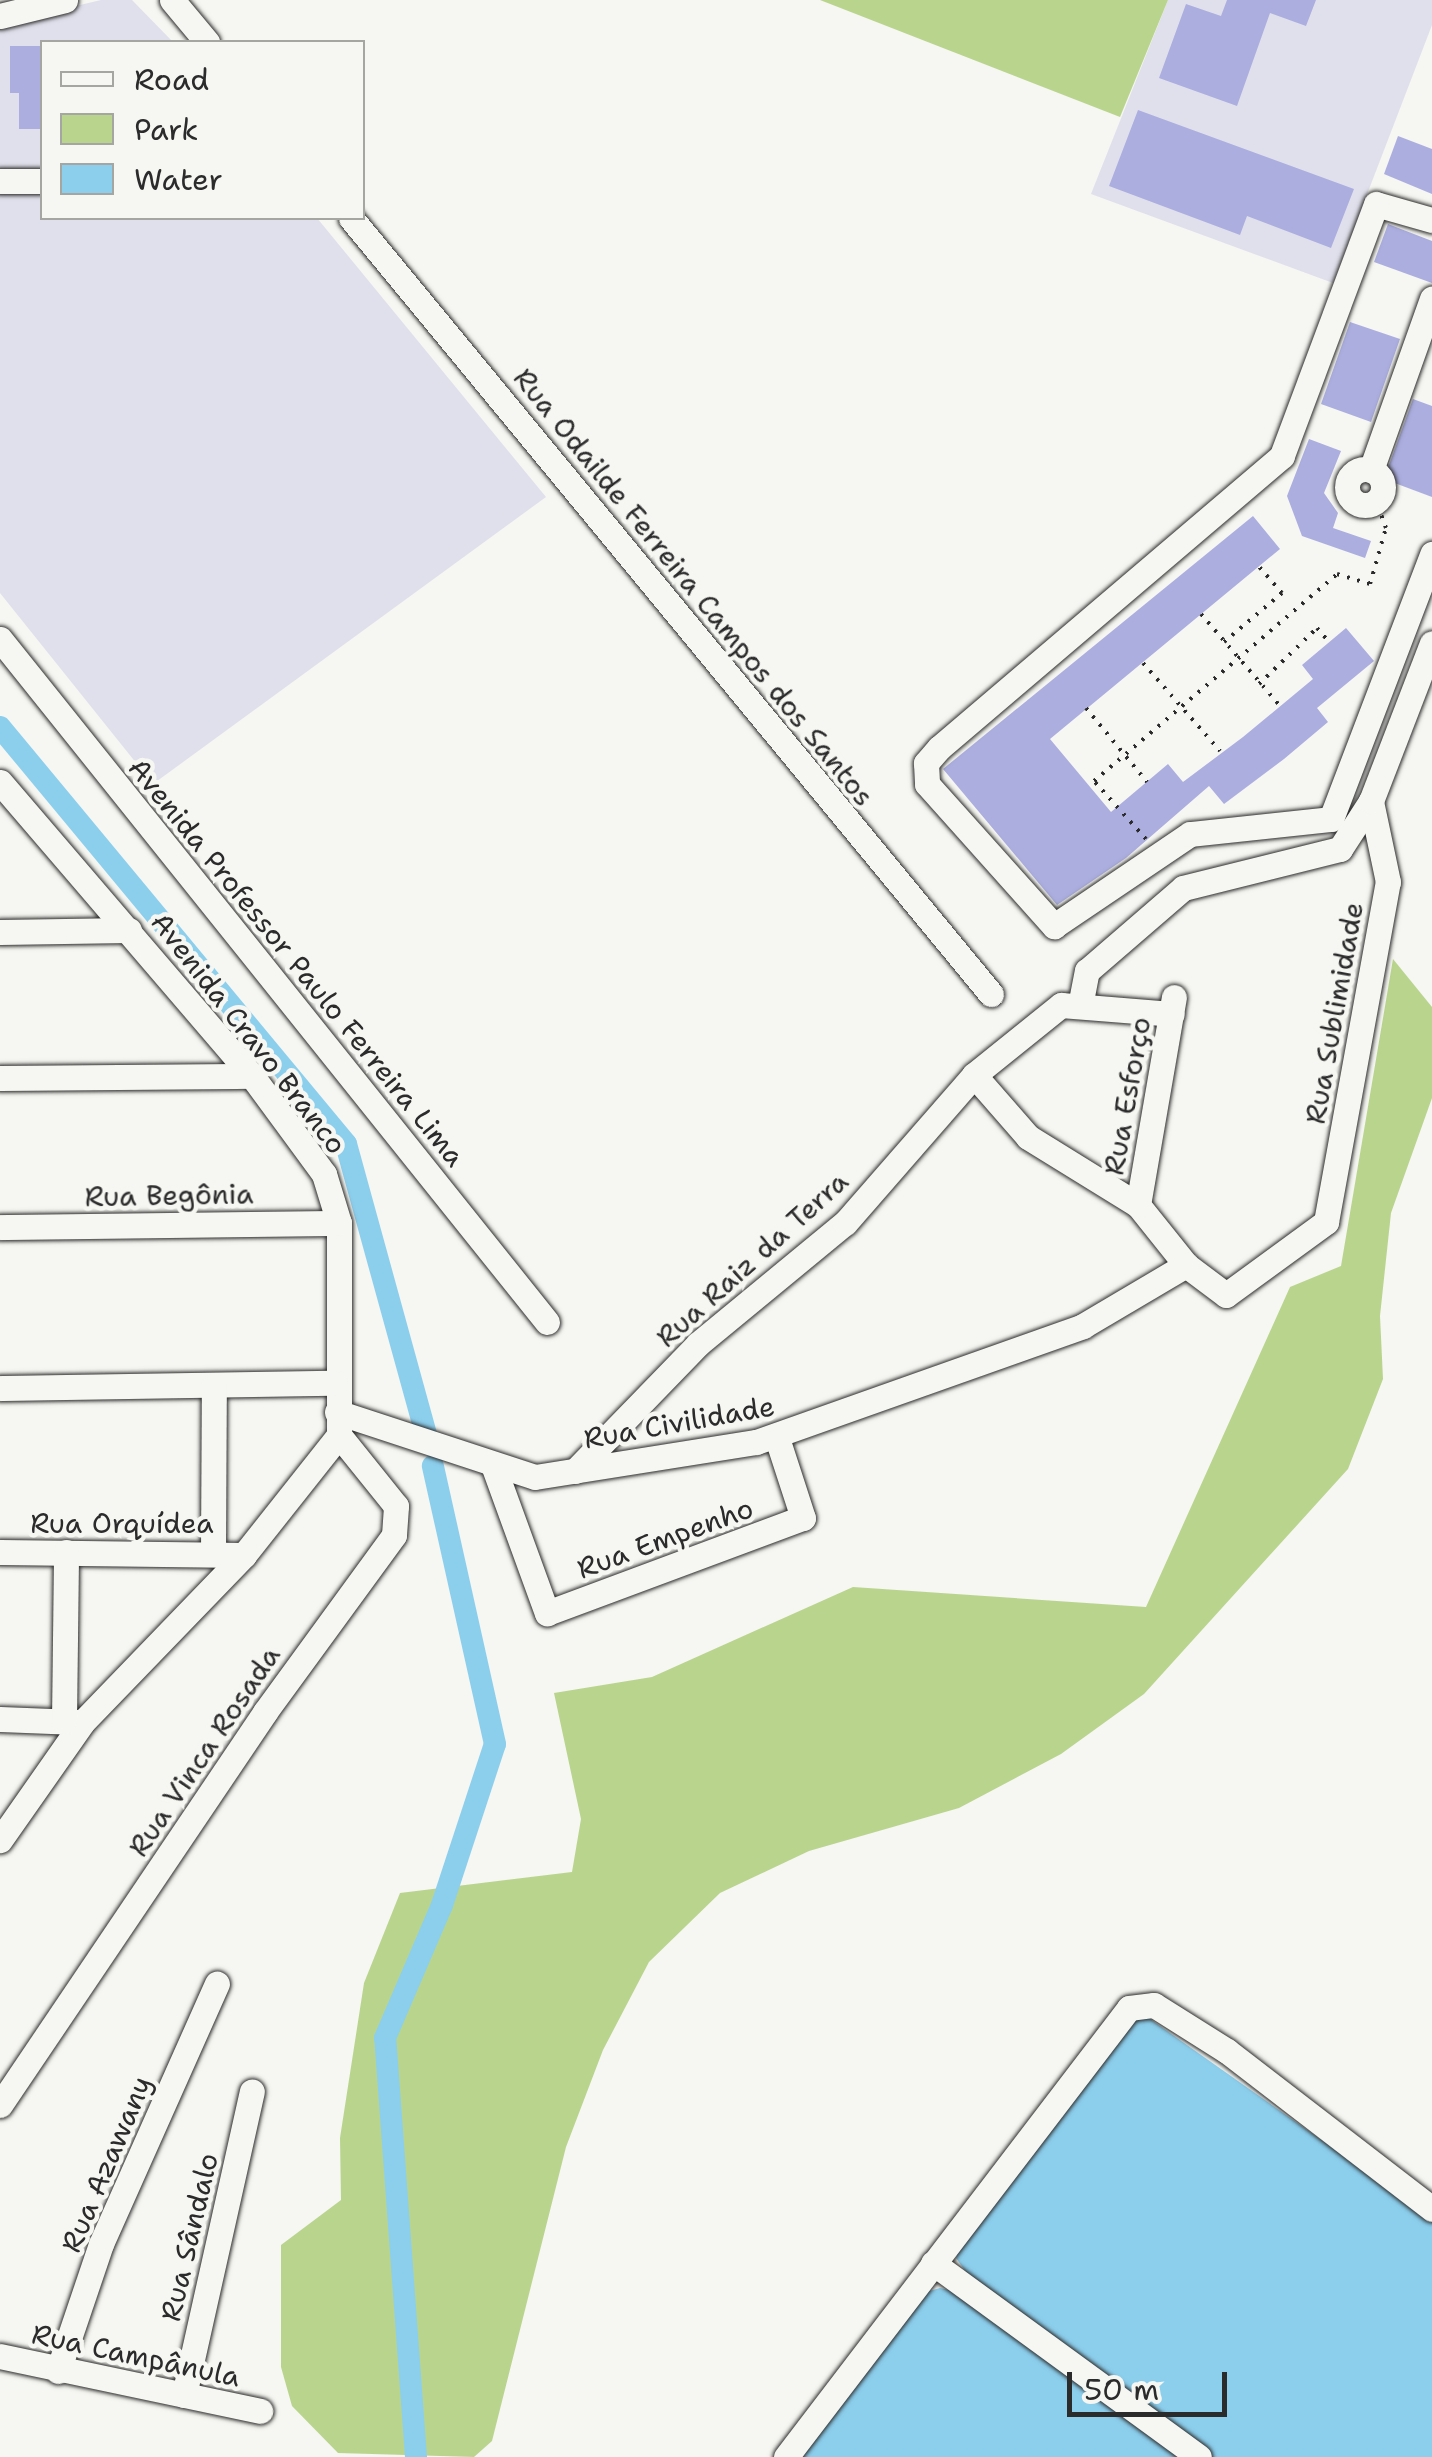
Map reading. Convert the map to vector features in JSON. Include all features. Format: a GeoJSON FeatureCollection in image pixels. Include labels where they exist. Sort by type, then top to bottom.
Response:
{"type":"FeatureCollection","features":[{"type":"Feature","properties":{"kind":"street"},"geometry":{"type":"LineString","coordinates":[[0,16],[64,0]]}},
{"type":"Feature","properties":{"kind":"street"},"geometry":{"type":"LineString","coordinates":[[172,0],[205,40]]}},
{"type":"Feature","properties":{"kind":"street"},"geometry":{"type":"LineString","coordinates":[[0,181],[40,181]]}},
{"type":"Feature","properties":{"kind":"street"},"geometry":{"type":"LineString","coordinates":[[1432,220],[1376,204],[1282,456],[939,748],[926,762],[927,784],[1054,926],[1190,834],[1331,820],[1432,554]]}},
{"type":"Feature","properties":{"kind":"street","name":"Rua Odailde Ferreira Campos dos Santos"},"geometry":{"type":"LineString","coordinates":[[353,220],[991,994]]}},
{"type":"Feature","properties":{"kind":"street"},"geometry":{"type":"LineString","coordinates":[[1376,501],[1382,484],[1371,470],[1432,299]]}},
{"type":"Feature","properties":{"kind":"street","name":"Avenida Professor Paulo Ferreira Lima"},"geometry":{"type":"LineString","coordinates":[[0,639],[548,1322]]}},
{"type":"Feature","properties":{"kind":"street"},"geometry":{"type":"LineString","coordinates":[[1080,1006],[1087,971],[1183,888],[1340,848],[1371,801],[1432,644]]}},
{"type":"Feature","properties":{"kind":"street","name":"Avenida Cravo Branco"},"geometry":{"type":"LineString","coordinates":[[1,786],[252,1076],[324,1174],[340,1223],[335,1383],[338,1423]]}},
{"type":"Feature","properties":{"kind":"street","name":"Rua Sublimidade"},"geometry":{"type":"LineString","coordinates":[[1186,1265],[1226,1294],[1326,1222],[1388,882],[1371,801]]}},
{"type":"Feature","properties":{"kind":"street"},"geometry":{"type":"LineString","coordinates":[[0,932],[129,930]]}},
{"type":"Feature","properties":{"kind":"street","name":"Rua Raiz da Terra"},"geometry":{"type":"LineString","coordinates":[[575,1471],[698,1344],[845,1223],[974,1074],[1061,1004],[1173,1006]]}},
{"type":"Feature","properties":{"kind":"street","name":"Rua Esforço"},"geometry":{"type":"LineString","coordinates":[[1138,1205],[1173,1006]]}},
{"type":"Feature","properties":{"kind":"street"},"geometry":{"type":"LineString","coordinates":[[974,1074],[1028,1138],[1138,1205],[1186,1265]]}},
{"type":"Feature","properties":{"kind":"street"},"geometry":{"type":"LineString","coordinates":[[0,1078],[252,1076]]}},
{"type":"Feature","properties":{"kind":"street","name":"Rua Begônia"},"geometry":{"type":"LineString","coordinates":[[0,1227],[340,1223]]}},
{"type":"Feature","properties":{"kind":"street","name":"Rua Civilidade"},"geometry":{"type":"LineString","coordinates":[[338,1423],[536,1477],[777,1438],[1083,1326],[1186,1265]]}},
{"type":"Feature","properties":{"kind":"street"},"geometry":{"type":"LineString","coordinates":[[0,1388],[335,1383]]}},
{"type":"Feature","properties":{"kind":"street"},"geometry":{"type":"LineString","coordinates":[[213,1552],[214,1386]]}},
{"type":"Feature","properties":{"kind":"street"},"geometry":{"type":"LineString","coordinates":[[0,1840],[73,1722],[244,1555],[338,1423]]}},
{"type":"Feature","properties":{"kind":"street","name":"Rua Vinca Rosada"},"geometry":{"type":"LineString","coordinates":[[0,2105],[265,1712],[394,1536],[396,1506],[338,1423]]}},
{"type":"Feature","properties":{"kind":"street","name":"Rua Empenho"},"geometry":{"type":"LineString","coordinates":[[493,1466],[547,1613],[803,1518],[777,1438]]}},
{"type":"Feature","properties":{"kind":"street","name":"Rua Orquídea"},"geometry":{"type":"LineString","coordinates":[[0,1552],[244,1555]]}},
{"type":"Feature","properties":{"kind":"street"},"geometry":{"type":"LineString","coordinates":[[66,1552],[73,1722]]}},
{"type":"Feature","properties":{"kind":"street"},"geometry":{"type":"LineString","coordinates":[[0,1719],[73,1722]]}},
{"type":"Feature","properties":{"kind":"street","name":"Rua Azawany"},"geometry":{"type":"LineString","coordinates":[[58,2371],[101,2244],[216,1984]]}},
{"type":"Feature","properties":{"kind":"street"},"geometry":{"type":"LineString","coordinates":[[786,2457],[1112,2023],[1130,2008],[1154,2005],[1227,2052],[1432,2209]]}},
{"type":"Feature","properties":{"kind":"street","name":"Rua Sândalo"},"geometry":{"type":"LineString","coordinates":[[184,2396],[252,2092]]}},
{"type":"Feature","properties":{"kind":"street"},"geometry":{"type":"LineString","coordinates":[[933,2263],[1199,2457]]}},
{"type":"Feature","properties":{"kind":"street","name":"Rua Campânula"},"geometry":{"type":"LineString","coordinates":[[0,2356],[260,2411]]}},
{"type":"Feature","properties":{"kind":"path"},"geometry":{"type":"LineString","coordinates":[[1140,846],[1146,839],[1094,781],[1337,574],[1370,584],[1386,528],[1376,501]]}},
{"type":"Feature","properties":{"kind":"path"},"geometry":{"type":"LineString","coordinates":[[1224,642],[1282,593],[1259,567]]}},
{"type":"Feature","properties":{"kind":"path"},"geometry":{"type":"LineString","coordinates":[[1201,614],[1280,706]]}},
{"type":"Feature","properties":{"kind":"path"},"geometry":{"type":"LineString","coordinates":[[1260,684],[1317,628],[1329,642]]}},
{"type":"Feature","properties":{"kind":"path"},"geometry":{"type":"LineString","coordinates":[[1144,663],[1220,751]]}},
{"type":"Feature","properties":{"kind":"path"},"geometry":{"type":"LineString","coordinates":[[1086,708],[1147,782]]}},
{"type":"Feature","properties":{"kind":"shaded area"},"geometry":{"type":"Polygon","coordinates":[[[101,0],[132,0],[171,40],[40,40],[40,220],[319,220],[546,497],[153,784],[0,593],[0,24],[101,0]]]}},
{"type":"Feature","properties":{"kind":"shaded area"},"geometry":{"type":"Polygon","coordinates":[[[1168,0],[1432,0],[1432,25],[1333,283],[1091,194],[1168,0]]]}},
{"type":"Feature","properties":{"kind":"green space"},"geometry":{"type":"Polygon","coordinates":[[[820,0],[1168,0],[1120,117],[820,0]]]}},
{"type":"Feature","properties":{"kind":"green space"},"geometry":{"type":"Polygon","coordinates":[[[1393,959],[1432,1007],[1432,1098],[1391,1213],[1380,1316],[1383,1379],[1348,1469],[1144,1694],[1061,1754],[959,1808],[809,1851],[720,1893],[649,1962],[603,2050],[566,2147],[492,2441],[474,2457],[338,2453],[292,2406],[281,2367],[281,2245],[341,2200],[340,2138],[364,1983],[400,1893],[572,1872],[581,1819],[554,1693],[652,1677],[853,1587],[1146,1607],[1290,1287],[1341,1266],[1393,959]]]}},
{"type":"Feature","properties":{"kind":"water"},"geometry":{"type":"Polygon","coordinates":[[[1143,2014],[1432,2218],[1432,2457],[1210,2457],[973,2282],[956,2258],[961,2242],[1116,2030],[1143,2014]]]}},
{"type":"Feature","properties":{"kind":"water"},"geometry":{"type":"Polygon","coordinates":[[[940,2288],[958,2292],[1179,2457],[795,2457],[926,2292],[940,2288]]]}},
{"type":"Feature","properties":{"kind":"building"},"geometry":{"type":"Polygon","coordinates":[[[1227,0],[1316,0],[1306,26],[1270,13],[1237,106],[1159,78],[1186,4],[1221,16],[1227,0]]]}},
{"type":"Feature","properties":{"kind":"building"},"geometry":{"type":"Polygon","coordinates":[[[10,46],[40,46],[40,129],[19,129],[19,93],[10,93],[10,46]]]}},
{"type":"Feature","properties":{"kind":"building"},"geometry":{"type":"Polygon","coordinates":[[[1138,110],[1354,189],[1331,248],[1247,216],[1240,235],[1109,186],[1138,110]]]}},
{"type":"Feature","properties":{"kind":"building"},"geometry":{"type":"Polygon","coordinates":[[[1398,136],[1432,149],[1432,194],[1384,174],[1398,136]]]}},
{"type":"Feature","properties":{"kind":"building"},"geometry":{"type":"Polygon","coordinates":[[[1388,224],[1432,241],[1432,283],[1374,262],[1388,224]]]}},
{"type":"Feature","properties":{"kind":"building"},"geometry":{"type":"Polygon","coordinates":[[[1350,322],[1400,339],[1371,422],[1321,404],[1350,322]]]}},
{"type":"Feature","properties":{"kind":"building"},"geometry":{"type":"Polygon","coordinates":[[[1413,399],[1432,406],[1432,497],[1384,479],[1413,399]]]}},
{"type":"Feature","properties":{"kind":"building"},"geometry":{"type":"Polygon","coordinates":[[[1309,439],[1341,451],[1324,493],[1338,513],[1333,528],[1371,541],[1365,558],[1302,536],[1287,496],[1309,439]]]}},
{"type":"Feature","properties":{"kind":"building"},"geometry":{"type":"Polygon","coordinates":[[[1253,516],[1280,549],[1050,739],[1111,812],[1168,764],[1183,782],[1243,737],[1313,679],[1302,665],[1346,628],[1374,661],[1317,708],[1328,722],[1284,759],[1224,804],[1209,786],[1126,858],[1057,905],[943,769],[1253,516]]]}},
{"type":"Feature","properties":{"kind":"waterway"},"geometry":{"type":"LineString","coordinates":[[0,727],[346,1144],[426,1434]]}},
{"type":"Feature","properties":{"kind":"waterway"},"geometry":{"type":"LineString","coordinates":[[416,2457],[385,2038],[442,1905],[495,1744],[433,1466]]}}]}
